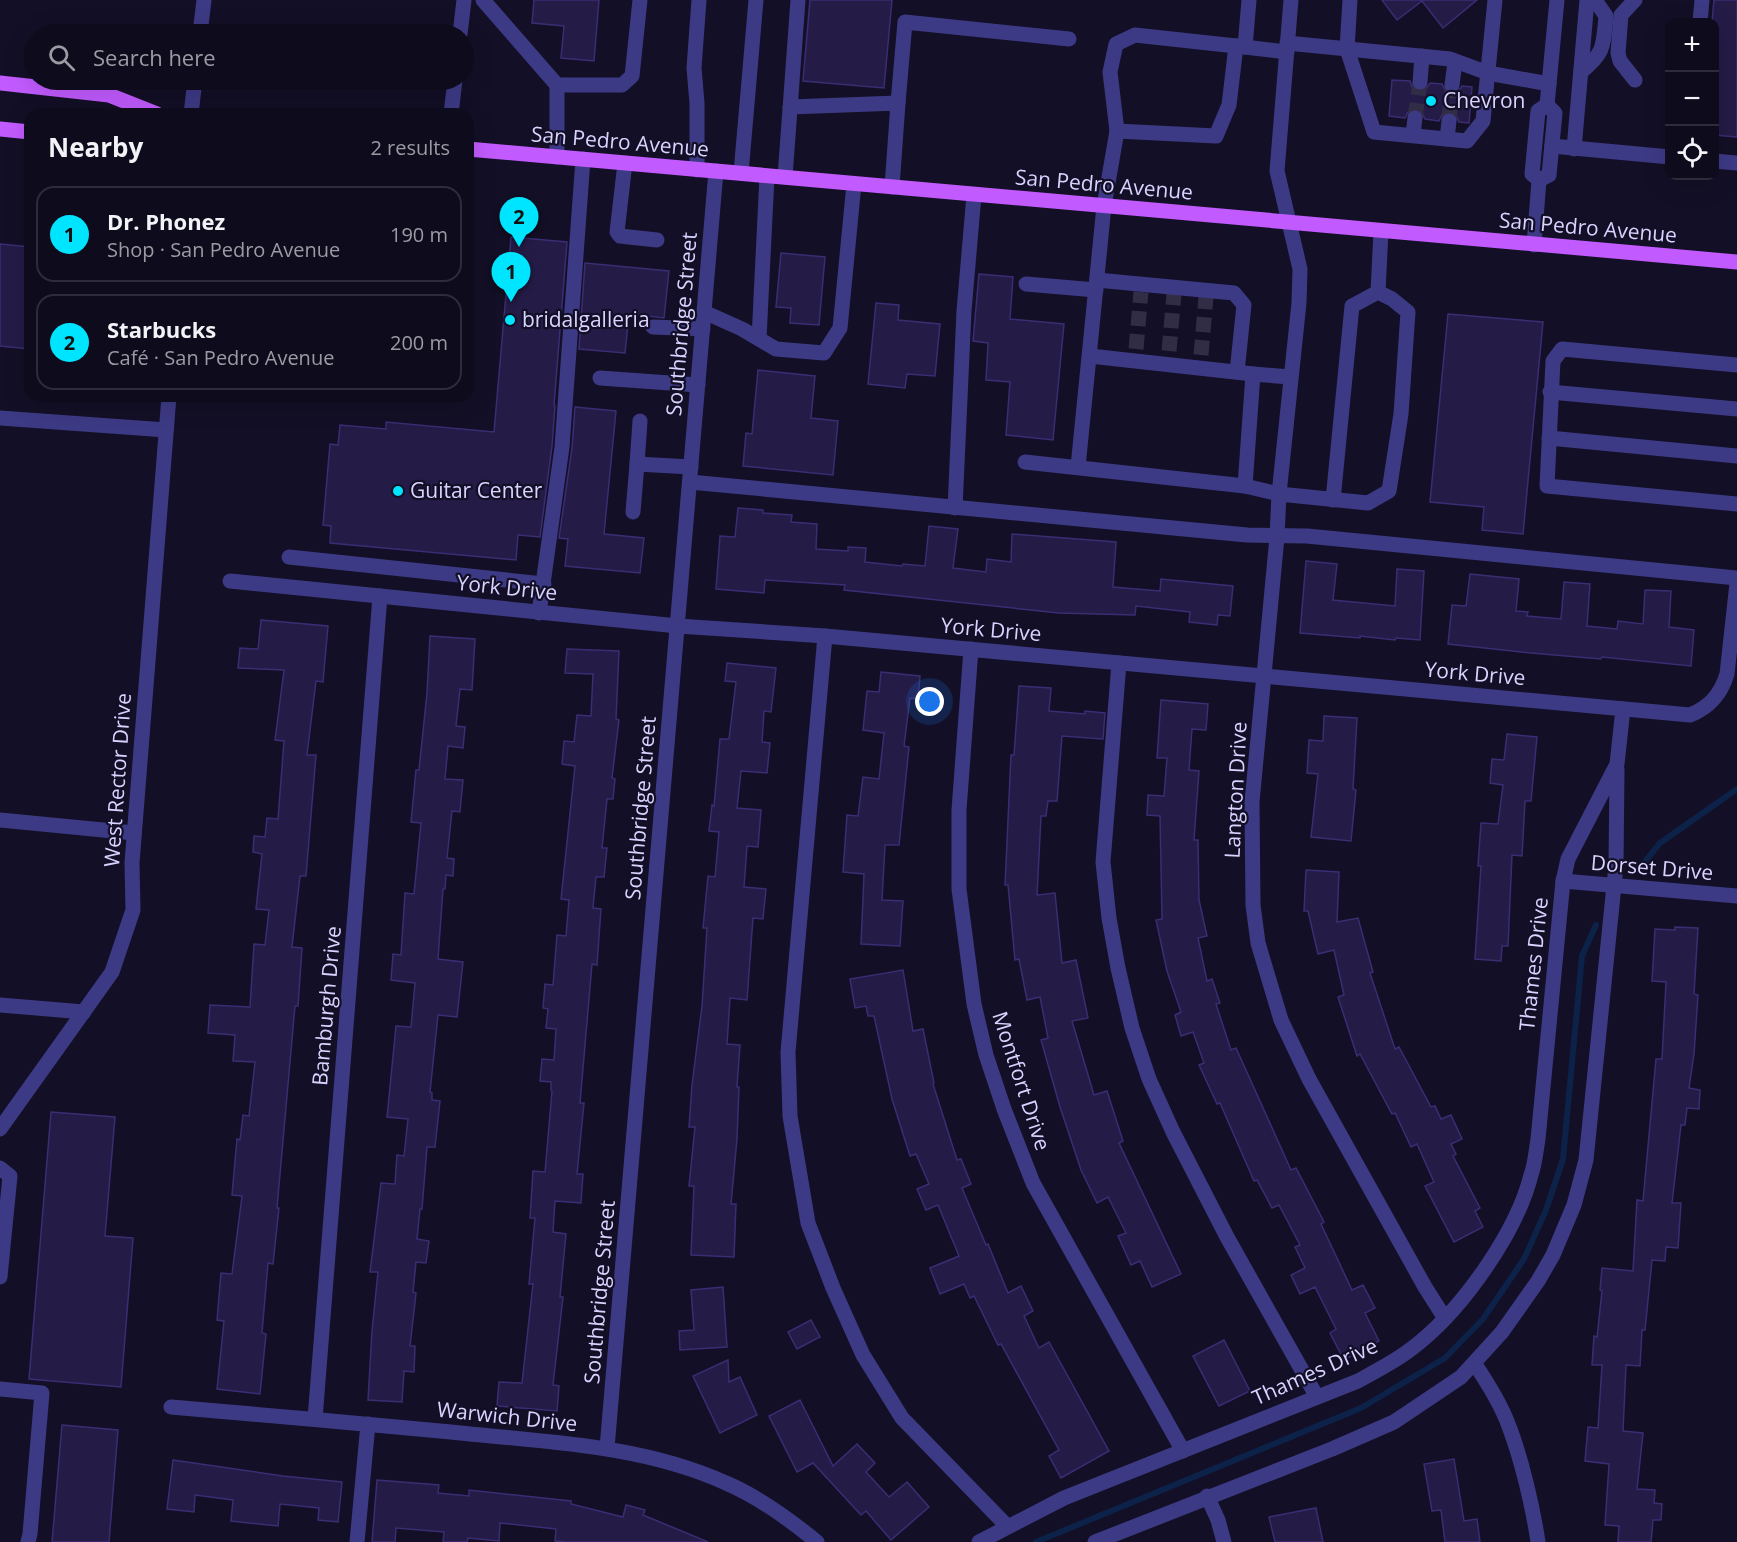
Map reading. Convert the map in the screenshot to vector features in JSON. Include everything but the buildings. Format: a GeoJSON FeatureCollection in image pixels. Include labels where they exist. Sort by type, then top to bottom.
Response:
{"type":"FeatureCollection","features":[{"type":"Feature","properties":{"kind":"main road"},"geometry":{"type":"LineString","coordinates":[[0,83],[24,86]]}},
{"type":"Feature","properties":{"kind":"main road"},"geometry":{"type":"LineString","coordinates":[[64,90],[109,95],[142,108]]}},
{"type":"Feature","properties":{"kind":"main road"},"geometry":{"type":"LineString","coordinates":[[0,129],[24,131]]}},
{"type":"Feature","properties":{"kind":"main road","name":"San Pedro Avenue"},"geometry":{"type":"LineString","coordinates":[[474,150],[1737,262]]}},
{"type":"Feature","properties":{"kind":"street"},"geometry":{"type":"LineString","coordinates":[[201,24],[204,0]]}},
{"type":"Feature","properties":{"kind":"street"},"geometry":{"type":"LineString","coordinates":[[461,24],[464,0]]}},
{"type":"Feature","properties":{"kind":"street"},"geometry":{"type":"LineString","coordinates":[[483,0],[557,85],[557,157]]}},
{"type":"Feature","properties":{"kind":"street"},"geometry":{"type":"LineString","coordinates":[[557,85],[622,85],[632,76],[640,0]]}},
{"type":"Feature","properties":{"kind":"street"},"geometry":{"type":"LineString","coordinates":[[697,170],[697,103],[694,68],[699,0]]}},
{"type":"Feature","properties":{"kind":"street"},"geometry":{"type":"LineString","coordinates":[[741,173],[756,0]]}},
{"type":"Feature","properties":{"kind":"street"},"geometry":{"type":"LineString","coordinates":[[785,177],[798,0]]}},
{"type":"Feature","properties":{"kind":"street"},"geometry":{"type":"LineString","coordinates":[[1117,131],[1216,136],[1229,105],[1249,0]]}},
{"type":"Feature","properties":{"kind":"street","name":"Langton Drive"},"geometry":{"type":"LineString","coordinates":[[1291,0],[1276,171],[1300,269],[1299,303],[1290,377],[1252,802],[1253,905],[1258,943],[1281,1020],[1309,1079],[1444,1317]]}},
{"type":"Feature","properties":{"kind":"street"},"geometry":{"type":"LineString","coordinates":[[1350,0],[1347,49],[1374,132],[1467,141],[1483,121],[1495,0]]}},
{"type":"Feature","properties":{"kind":"street"},"geometry":{"type":"LineString","coordinates":[[1547,105],[1557,0]]}},
{"type":"Feature","properties":{"kind":"street"},"geometry":{"type":"LineString","coordinates":[[1574,148],[1589,0]]}},
{"type":"Feature","properties":{"kind":"street"},"geometry":{"type":"LineString","coordinates":[[1635,0],[1621,15],[1618,53],[1620,61],[1635,80]]}},
{"type":"Feature","properties":{"kind":"street"},"geometry":{"type":"LineString","coordinates":[[1700,18],[1702,0]]}},
{"type":"Feature","properties":{"kind":"street"},"geometry":{"type":"LineString","coordinates":[[892,187],[905,22],[1069,39]]}},
{"type":"Feature","properties":{"kind":"street"},"geometry":{"type":"LineString","coordinates":[[1078,467],[1104,206],[1117,131],[1110,72],[1116,44],[1135,35],[1241,46],[1347,49],[1450,59],[1488,73],[1549,84]]}},
{"type":"Feature","properties":{"kind":"street"},"geometry":{"type":"LineString","coordinates":[[1420,82],[1422,56]]}},
{"type":"Feature","properties":{"kind":"street"},"geometry":{"type":"LineString","coordinates":[[1452,85],[1455,62]]}},
{"type":"Feature","properties":{"kind":"street"},"geometry":{"type":"LineString","coordinates":[[192,108],[194,90]]}},
{"type":"Feature","properties":{"kind":"street"},"geometry":{"type":"LineString","coordinates":[[452,108],[454,90]]}},
{"type":"Feature","properties":{"kind":"street"},"geometry":{"type":"LineString","coordinates":[[790,107],[898,103]]}},
{"type":"Feature","properties":{"kind":"street"},"geometry":{"type":"LineString","coordinates":[[1539,180],[1549,175],[1555,113],[1547,105]]}},
{"type":"Feature","properties":{"kind":"street"},"geometry":{"type":"LineString","coordinates":[[1539,180],[1532,174],[1538,111],[1547,105]]}},
{"type":"Feature","properties":{"kind":"street"},"geometry":{"type":"LineString","coordinates":[[1413,135],[1415,118]]}},
{"type":"Feature","properties":{"kind":"street"},"geometry":{"type":"LineString","coordinates":[[1447,139],[1449,121]]}},
{"type":"Feature","properties":{"kind":"street"},"geometry":{"type":"LineString","coordinates":[[1552,146],[1665,157]]}},
{"type":"Feature","properties":{"kind":"street"},"geometry":{"type":"LineString","coordinates":[[539,613],[562,447],[583,159]]}},
{"type":"Feature","properties":{"kind":"street"},"geometry":{"type":"LineString","coordinates":[[1719,161],[1737,163]]}},
{"type":"Feature","properties":{"kind":"street"},"geometry":{"type":"LineString","coordinates":[[625,163],[617,232],[620,236],[657,240]]}},
{"type":"Feature","properties":{"kind":"street","name":"Southbridge Street"},"geometry":{"type":"LineString","coordinates":[[607,1448],[716,171]]}},
{"type":"Feature","properties":{"kind":"street"},"geometry":{"type":"LineString","coordinates":[[759,339],[767,176]]}},
{"type":"Feature","properties":{"kind":"street"},"geometry":{"type":"LineString","coordinates":[[1534,244],[1539,180]]}},
{"type":"Feature","properties":{"kind":"street"},"geometry":{"type":"LineString","coordinates":[[704,312],[742,329],[776,349],[824,353],[840,328],[854,184]]}},
{"type":"Feature","properties":{"kind":"street"},"geometry":{"type":"LineString","coordinates":[[955,508],[964,311],[974,195]]}},
{"type":"Feature","properties":{"kind":"street"},"geometry":{"type":"LineString","coordinates":[[1378,292],[1381,231]]}},
{"type":"Feature","properties":{"kind":"street"},"geometry":{"type":"LineString","coordinates":[[1026,284],[1097,285],[1207,294],[1234,293],[1244,305],[1237,372]]}},
{"type":"Feature","properties":{"kind":"street"},"geometry":{"type":"LineString","coordinates":[[1025,462],[1245,486],[1279,495],[1368,503],[1389,491],[1401,414],[1408,312],[1392,299],[1378,292]]}},
{"type":"Feature","properties":{"kind":"street"},"geometry":{"type":"LineString","coordinates":[[1333,500],[1352,306],[1378,292]]}},
{"type":"Feature","properties":{"kind":"street"},"geometry":{"type":"LineString","coordinates":[[653,327],[703,329]]}},
{"type":"Feature","properties":{"kind":"street"},"geometry":{"type":"LineString","coordinates":[[1737,365],[1562,349],[1553,361],[1547,486],[1737,504]]}},
{"type":"Feature","properties":{"kind":"street"},"geometry":{"type":"LineString","coordinates":[[1090,356],[1135,355],[1200,361],[1237,372],[1290,377]]}},
{"type":"Feature","properties":{"kind":"street"},"geometry":{"type":"LineString","coordinates":[[1245,486],[1253,374]]}},
{"type":"Feature","properties":{"kind":"street"},"geometry":{"type":"LineString","coordinates":[[600,378],[698,385]]}},
{"type":"Feature","properties":{"kind":"street"},"geometry":{"type":"LineString","coordinates":[[1551,393],[1737,410]]}},
{"type":"Feature","properties":{"kind":"street","name":"West Rector Drive"},"geometry":{"type":"LineString","coordinates":[[0,1128],[112,972],[132,910],[134,833],[168,402]]}},
{"type":"Feature","properties":{"kind":"street"},"geometry":{"type":"LineString","coordinates":[[0,418],[166,430]]}},
{"type":"Feature","properties":{"kind":"street"},"geometry":{"type":"LineString","coordinates":[[633,512],[640,421]]}},
{"type":"Feature","properties":{"kind":"street"},"geometry":{"type":"LineString","coordinates":[[1549,438],[1737,456]]}},
{"type":"Feature","properties":{"kind":"street"},"geometry":{"type":"LineString","coordinates":[[638,464],[691,475],[955,508],[1277,537],[1307,536],[1737,580]]}},
{"type":"Feature","properties":{"kind":"street"},"geometry":{"type":"LineString","coordinates":[[289,557],[544,584]]}},
{"type":"Feature","properties":{"kind":"street","name":"York Drive"},"geometry":{"type":"LineString","coordinates":[[230,581],[678,626],[825,636],[1690,715],[1710,706],[1724,686],[1737,580]]}},
{"type":"Feature","properties":{"kind":"street","name":"Bamburgh Drive"},"geometry":{"type":"LineString","coordinates":[[315,1419],[380,596]]}},
{"type":"Feature","properties":{"kind":"street"},"geometry":{"type":"LineString","coordinates":[[825,636],[788,1052],[790,1116],[808,1223],[833,1288],[863,1355],[902,1418],[1007,1526]]}},
{"type":"Feature","properties":{"kind":"street","name":"Montfort Drive"},"geometry":{"type":"LineString","coordinates":[[971,649],[959,810],[959,889],[974,1004],[987,1055],[1004,1109],[1033,1183],[1183,1451]]}},
{"type":"Feature","properties":{"kind":"street"},"geometry":{"type":"LineString","coordinates":[[1119,663],[1103,862],[1109,918],[1132,1028],[1149,1079],[1173,1132],[1227,1237],[1317,1397]]}},
{"type":"Feature","properties":{"kind":"street","name":"Thames Drive"},"geometry":{"type":"LineString","coordinates":[[1095,1542],[1332,1449],[1394,1422],[1461,1377],[1475,1364],[1502,1332],[1538,1281],[1553,1255],[1574,1205],[1582,1176],[1591,1114],[1616,866],[1617,764],[1623,709]]}},
{"type":"Feature","properties":{"kind":"street","name":"Thames Drive"},"geometry":{"type":"LineString","coordinates":[[979,1542],[1065,1498],[1358,1381],[1388,1365],[1421,1341],[1461,1301],[1497,1252],[1514,1219],[1531,1177],[1538,1139],[1563,881],[1568,859],[1617,764]]}},
{"type":"Feature","properties":{"kind":"street"},"geometry":{"type":"LineString","coordinates":[[0,820],[134,833]]}},
{"type":"Feature","properties":{"kind":"street","name":"Dorset Drive"},"geometry":{"type":"LineString","coordinates":[[1563,881],[1737,896]]}},
{"type":"Feature","properties":{"kind":"street"},"geometry":{"type":"LineString","coordinates":[[0,1005],[84,1012]]}},
{"type":"Feature","properties":{"kind":"street"},"geometry":{"type":"LineString","coordinates":[[0,1168],[10,1176],[0,1277]]}},
{"type":"Feature","properties":{"kind":"street"},"geometry":{"type":"LineString","coordinates":[[1475,1364],[1491,1389],[1510,1429],[1528,1494],[1538,1542]]}},
{"type":"Feature","properties":{"kind":"street"},"geometry":{"type":"LineString","coordinates":[[0,1389],[42,1393],[28,1542]]}},
{"type":"Feature","properties":{"kind":"street","name":"Warwich Drive"},"geometry":{"type":"LineString","coordinates":[[171,1407],[607,1448],[689,1468],[728,1483],[774,1510],[817,1542]]}},
{"type":"Feature","properties":{"kind":"street"},"geometry":{"type":"LineString","coordinates":[[357,1542],[368,1424]]}},
{"type":"Feature","properties":{"kind":"street"},"geometry":{"type":"LineString","coordinates":[[1208,1496],[1224,1542]]}},
{"type":"Feature","properties":{"kind":"waterway"},"geometry":{"type":"LineString","coordinates":[[1643,864],[1660,843],[1737,789]]}},
{"type":"Feature","properties":{"kind":"waterway"},"geometry":{"type":"LineString","coordinates":[[1036,1542],[1361,1408],[1445,1358],[1483,1319],[1524,1259],[1546,1210],[1563,1159],[1582,956],[1596,925]]}},
{"type":"Feature","properties":{"kind":"tunnel"},"geometry":{"type":"LineString","coordinates":[[1415,118],[1420,82]]}},
{"type":"Feature","properties":{"kind":"tunnel"},"geometry":{"type":"LineString","coordinates":[[1449,121],[1452,85]]}},
{"type":"Feature","properties":{"kind":"tunnel"},"geometry":{"type":"LineString","coordinates":[[1136,349],[1141,292]]}},
{"type":"Feature","properties":{"kind":"tunnel"},"geometry":{"type":"LineString","coordinates":[[1169,351],[1174,294]]}},
{"type":"Feature","properties":{"kind":"tunnel"},"geometry":{"type":"LineString","coordinates":[[1201,355],[1206,297]]}},
{"type":"Feature","properties":{"kind":"place","name":"Chevron"},"geometry":{"type":"Point","coordinates":[1431,101]}},
{"type":"Feature","properties":{"kind":"place","name":"Starbucks"},"geometry":{"type":"Point","coordinates":[519,247]}},
{"type":"Feature","properties":{"kind":"place","name":"Dr. Phonez"},"geometry":{"type":"Point","coordinates":[511,302]}},
{"type":"Feature","properties":{"kind":"place","name":"bridalgalleria"},"geometry":{"type":"Point","coordinates":[510,320]}},
{"type":"Feature","properties":{"kind":"place","name":"Guitar Center"},"geometry":{"type":"Point","coordinates":[398,491]}}]}
